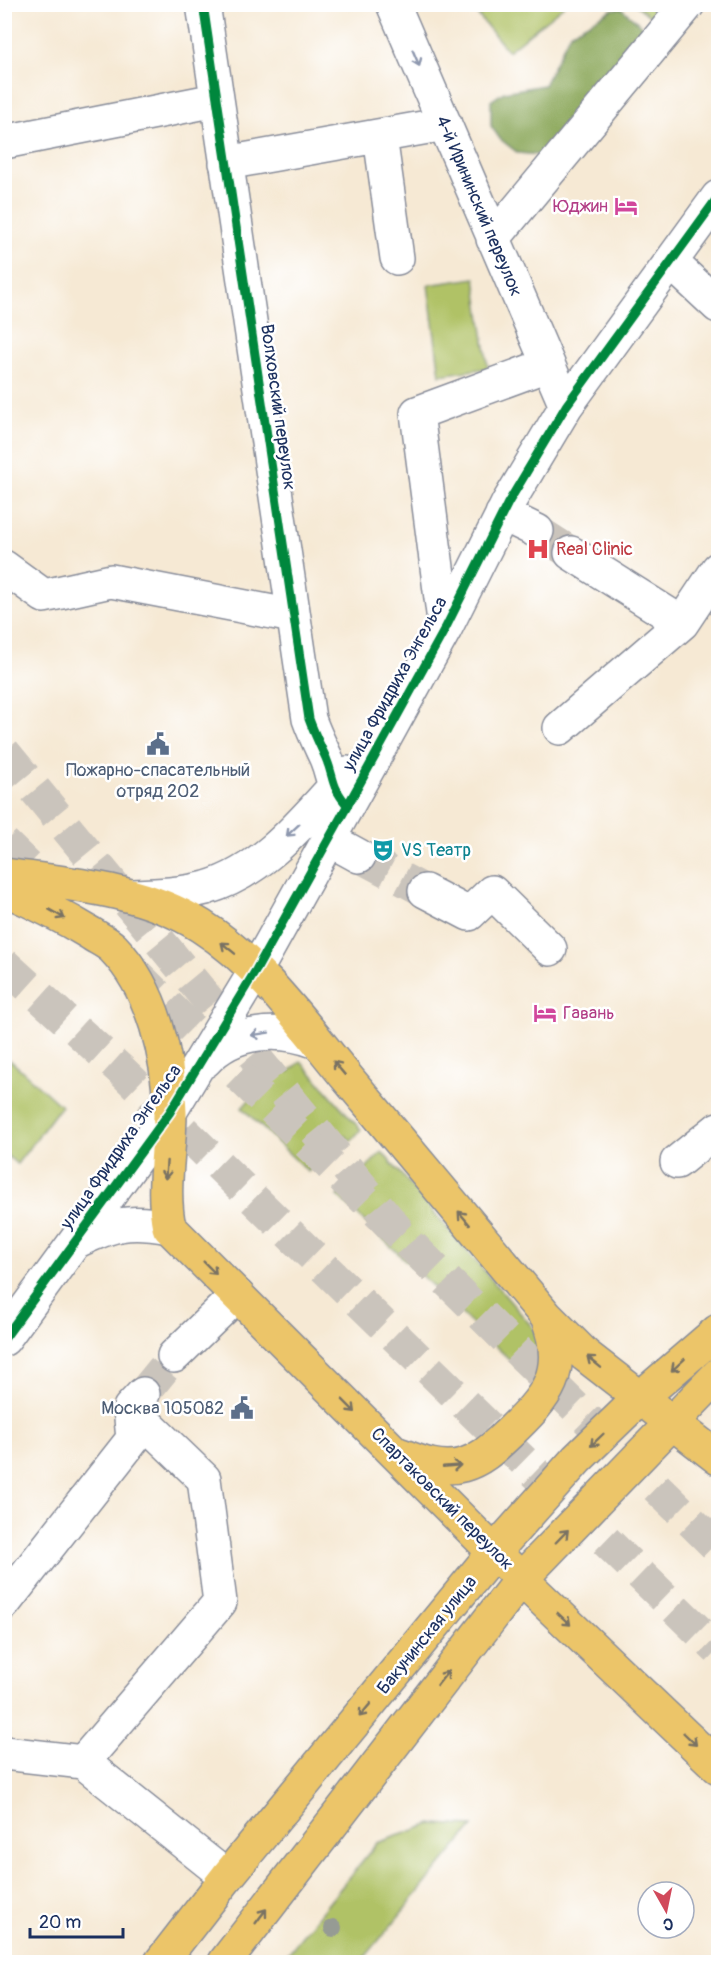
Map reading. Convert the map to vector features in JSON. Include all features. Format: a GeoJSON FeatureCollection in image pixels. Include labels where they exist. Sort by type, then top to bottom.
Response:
{"type":"FeatureCollection","features":[{"type":"Feature","properties":{"kind":"main road"},"geometry":{"type":"LineString","coordinates":[[4,876],[83,885],[133,896],[201,926],[256,970],[547,1317],[585,1355],[718,1458]]}},
{"type":"Feature","properties":{"kind":"main road"},"geometry":{"type":"LineString","coordinates":[[4,889],[53,911],[111,946],[137,977],[151,1010],[164,1063],[170,1112],[164,1203],[169,1227]]}},
{"type":"Feature","properties":{"kind":"main road","name":"Спартаковский переулок"},"geometry":{"type":"LineString","coordinates":[[169,1227],[521,1579],[718,1767]]}},
{"type":"Feature","properties":{"kind":"main road"},"geometry":{"type":"LineString","coordinates":[[396,1453],[423,1464],[446,1467],[462,1465],[484,1457],[534,1409],[553,1379],[556,1339],[547,1317]]}},
{"type":"Feature","properties":{"kind":"main road","name":"Бакунинская улица"},"geometry":{"type":"LineString","coordinates":[[160,1962],[495,1551],[577,1459],[639,1399],[718,1331]]}},
{"type":"Feature","properties":{"kind":"main road"},"geometry":{"type":"LineString","coordinates":[[225,1962],[521,1579],[670,1422],[718,1375]]}},
{"type":"Feature","properties":{"kind":"street","name":"Волховский переулок"},"geometry":{"type":"LineString","coordinates":[[203,4],[309,719],[340,796]]}},
{"type":"Feature","properties":{"kind":"street","name":"4-й Ирининский переулок"},"geometry":{"type":"LineString","coordinates":[[393,4],[566,406]]}},
{"type":"Feature","properties":{"kind":"street"},"geometry":{"type":"LineString","coordinates":[[494,239],[687,4]]}},
{"type":"Feature","properties":{"kind":"street"},"geometry":{"type":"LineString","coordinates":[[4,142],[216,100]]}},
{"type":"Feature","properties":{"kind":"street"},"geometry":{"type":"LineString","coordinates":[[225,163],[445,124]]}},
{"type":"Feature","properties":{"kind":"street"},"geometry":{"type":"LineString","coordinates":[[380,136],[397,258]]}},
{"type":"Feature","properties":{"kind":"street","name":"улица Фридриха Энгельса"},"geometry":{"type":"LineString","coordinates":[[4,1339],[170,1112],[256,970],[328,839],[340,796],[392,726],[445,629],[502,514],[566,406],[718,197]]}},
{"type":"Feature","properties":{"kind":"street"},"geometry":{"type":"LineString","coordinates":[[671,262],[718,306]]}},
{"type":"Feature","properties":{"kind":"street"},"geometry":{"type":"LineString","coordinates":[[445,629],[417,413],[548,365]]}},
{"type":"Feature","properties":{"kind":"street"},"geometry":{"type":"LineString","coordinates":[[502,514],[537,531]]}},
{"type":"Feature","properties":{"kind":"street"},"geometry":{"type":"LineString","coordinates":[[571,553],[682,623]]}},
{"type":"Feature","properties":{"kind":"street"},"geometry":{"type":"LineString","coordinates":[[4,567],[44,596],[111,581],[293,616]]}},
{"type":"Feature","properties":{"kind":"street"},"geometry":{"type":"LineString","coordinates":[[560,728],[682,623],[718,569]]}},
{"type":"Feature","properties":{"kind":"street"},"geometry":{"type":"LineString","coordinates":[[133,896],[170,894],[207,887],[236,875],[262,860],[340,796]]}},
{"type":"Feature","properties":{"kind":"street"},"geometry":{"type":"LineString","coordinates":[[328,839],[359,856]]}},
{"type":"Feature","properties":{"kind":"street"},"geometry":{"type":"LineString","coordinates":[[425,891],[469,915],[492,892],[550,949]]}},
{"type":"Feature","properties":{"kind":"street"},"geometry":{"type":"LineString","coordinates":[[192,1076],[208,1058],[227,1044],[249,1035],[273,1032],[296,1034],[317,1041]]}},
{"type":"Feature","properties":{"kind":"street"},"geometry":{"type":"LineString","coordinates":[[677,1162],[718,1129]]}},
{"type":"Feature","properties":{"kind":"street"},"geometry":{"type":"LineString","coordinates":[[75,1242],[116,1224],[140,1222],[169,1227]]}},
{"type":"Feature","properties":{"kind":"street"},"geometry":{"type":"LineString","coordinates":[[174,1356],[237,1295]]}},
{"type":"Feature","properties":{"kind":"street"},"geometry":{"type":"LineString","coordinates":[[4,1603],[133,1439],[136,1401],[204,1479],[220,1602],[83,1762]]}},
{"type":"Feature","properties":{"kind":"street"},"geometry":{"type":"LineString","coordinates":[[4,1753],[83,1762],[227,1877]]}},
{"type":"Feature","properties":{"kind":"green space"},"geometry":{"type":"Polygon","coordinates":[[[482,4],[565,5],[508,51],[475,12],[482,4]]]}},
{"type":"Feature","properties":{"kind":"green space"},"geometry":{"type":"Polygon","coordinates":[[[636,5],[673,5],[658,23],[636,5]]]}},
{"type":"Feature","properties":{"kind":"green space"},"geometry":{"type":"Polygon","coordinates":[[[621,8],[646,29],[548,156],[518,153],[500,139],[491,126],[491,101],[504,92],[544,85],[570,33],[613,9],[621,8]]]}},
{"type":"Feature","properties":{"kind":"green space"},"geometry":{"type":"Polygon","coordinates":[[[475,278],[488,368],[440,375],[428,285],[475,278]]]}},
{"type":"Feature","properties":{"kind":"green space"},"geometry":{"type":"Polygon","coordinates":[[[10,1060],[61,1106],[17,1164],[6,1155],[5,1148],[5,1067],[10,1060]]]}},
{"type":"Feature","properties":{"kind":"green space"},"geometry":{"type":"Polygon","coordinates":[[[301,1061],[361,1130],[351,1141],[344,1135],[308,1172],[242,1108],[281,1064],[289,1072],[301,1061]]]}},
{"type":"Feature","properties":{"kind":"green space"},"geometry":{"type":"Polygon","coordinates":[[[382,1152],[534,1329],[540,1353],[534,1383],[338,1196],[382,1152]]]}},
{"type":"Feature","properties":{"kind":"green space"},"geometry":{"type":"Polygon","coordinates":[[[432,1824],[473,1826],[361,1962],[281,1962],[377,1843],[432,1824]]]}},
{"type":"Feature","properties":{"kind":"tunnel"},"geometry":{"type":"LineString","coordinates":[[537,531],[571,553]]}},
{"type":"Feature","properties":{"kind":"tunnel"},"geometry":{"type":"LineString","coordinates":[[4,752],[413,1249]]}},
{"type":"Feature","properties":{"kind":"tunnel"},"geometry":{"type":"LineString","coordinates":[[4,843],[54,892]]}},
{"type":"Feature","properties":{"kind":"tunnel"},"geometry":{"type":"LineString","coordinates":[[359,856],[425,891]]}},
{"type":"Feature","properties":{"kind":"tunnel"},"geometry":{"type":"LineString","coordinates":[[4,964],[123,1072],[718,1650]]}},
{"type":"Feature","properties":{"kind":"tunnel"},"geometry":{"type":"LineString","coordinates":[[133,971],[718,1548]]}},
{"type":"Feature","properties":{"kind":"tunnel"},"geometry":{"type":"LineString","coordinates":[[143,1394],[174,1356]]}},
{"type":"Feature","properties":{"kind":"cycle path"},"geometry":{"type":"LineString","coordinates":[[203,4],[309,719],[326,758],[335,787],[347,805]]}},
{"type":"Feature","properties":{"kind":"cycle path"},"geometry":{"type":"LineString","coordinates":[[4,1339],[170,1112],[256,970],[445,629],[508,503],[566,406],[718,197]]}},
{"type":"Feature","properties":{"kind":"place","name":"Юджин"},"geometry":{"type":"Point","coordinates":[626,206]}},
{"type":"Feature","properties":{"kind":"place","name":"Real Clinic"},"geometry":{"type":"Point","coordinates":[538,549]}},
{"type":"Feature","properties":{"kind":"place","name":"Пожарно-спасательный отряд 202"},"geometry":{"type":"Point","coordinates":[158,744]}},
{"type":"Feature","properties":{"kind":"place","name":"VS Театр"},"geometry":{"type":"Point","coordinates":[383,850]}},
{"type":"Feature","properties":{"kind":"place","name":"Гавань"},"geometry":{"type":"Point","coordinates":[545,1013]}},
{"type":"Feature","properties":{"kind":"place","name":"Москва 105082"},"geometry":{"type":"Point","coordinates":[242,1408]}}]}
